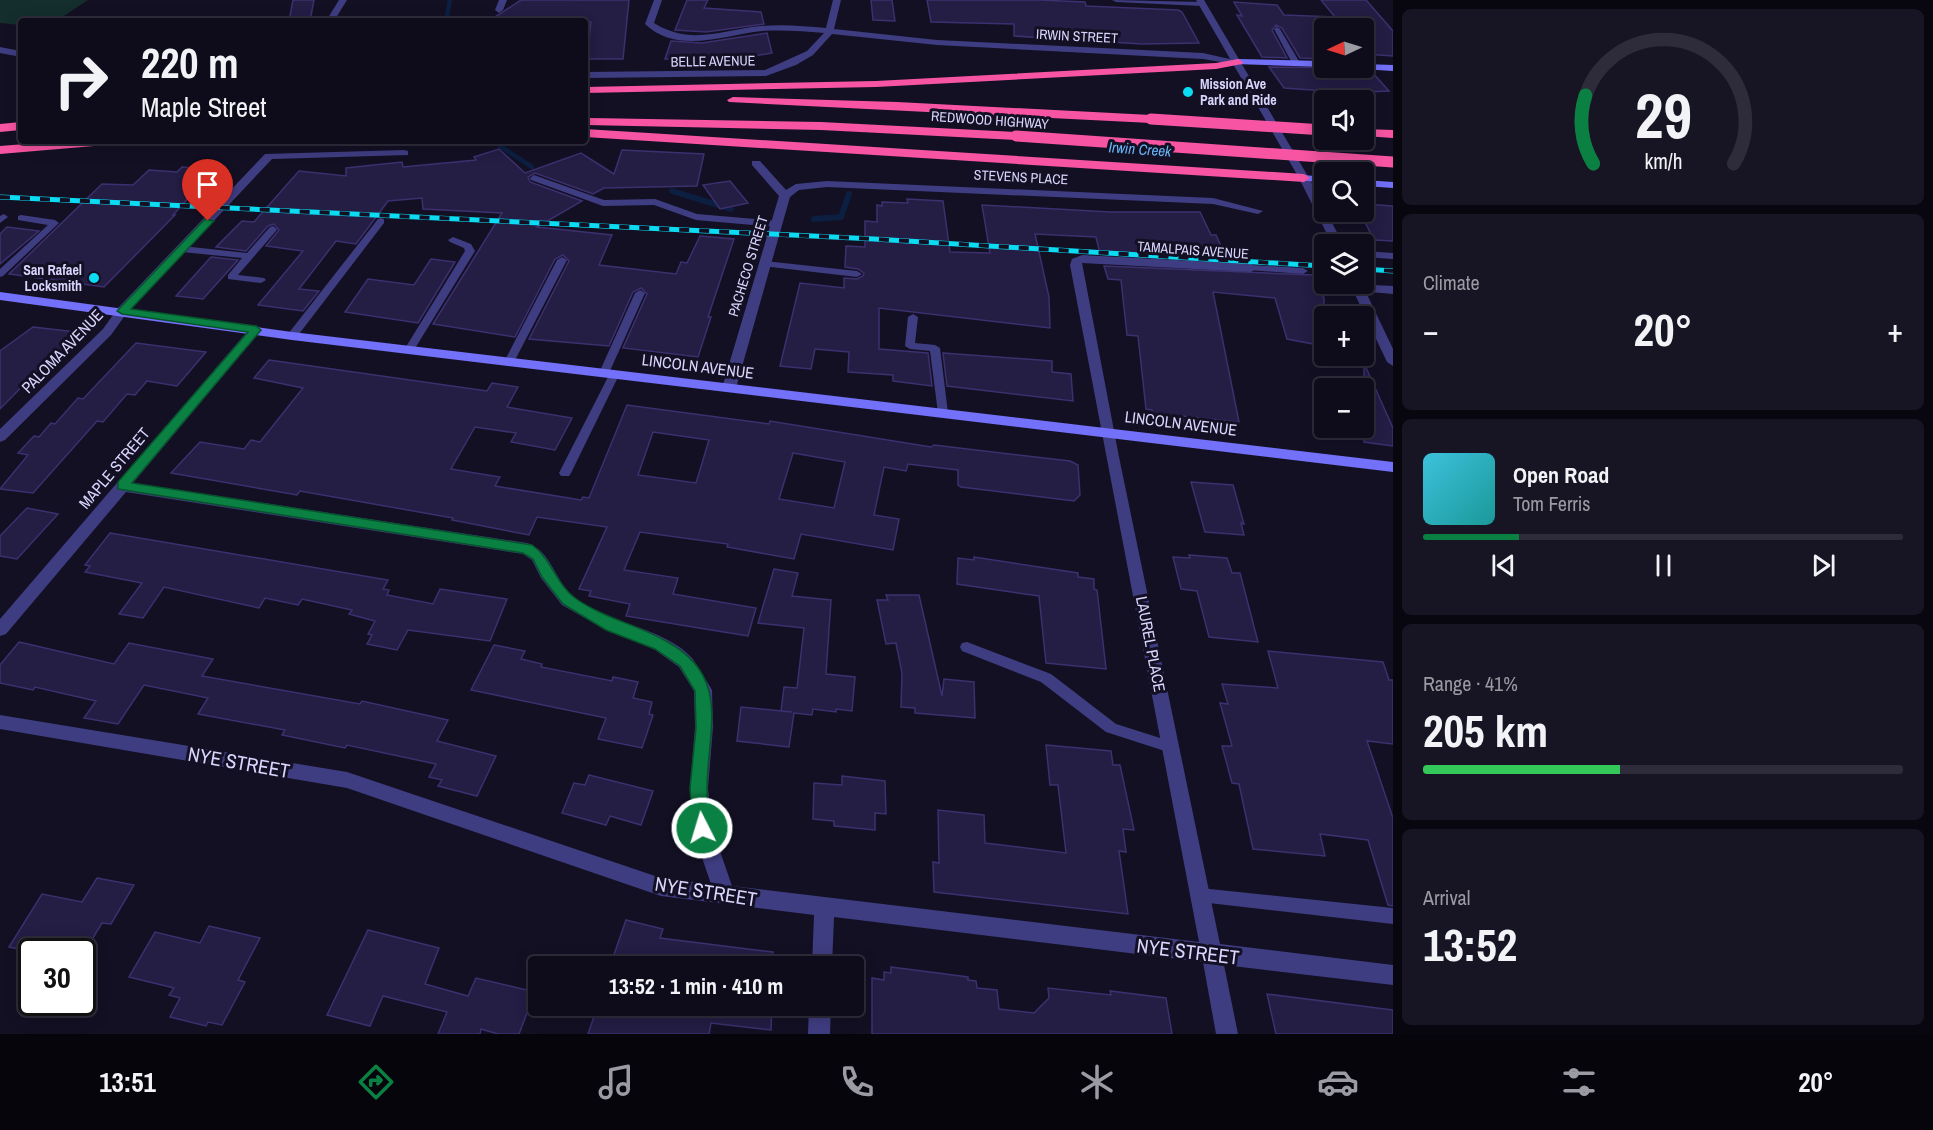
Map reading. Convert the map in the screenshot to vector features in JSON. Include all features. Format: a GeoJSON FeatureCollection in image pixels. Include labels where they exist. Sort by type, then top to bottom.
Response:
{"type":"FeatureCollection","features":[{"type":"Feature","properties":{"kind":"highway"},"geometry":{"type":"LineString","coordinates":[[588,90],[901,83],[1205,66],[1238,62]]}},
{"type":"Feature","properties":{"kind":"highway","name":"REDWOOD HIGHWAY"},"geometry":{"type":"LineString","coordinates":[[588,99],[826,102],[1314,129]]}},
{"type":"Feature","properties":{"kind":"highway","name":"REDWOOD HIGHWAY"},"geometry":{"type":"LineString","coordinates":[[588,122],[821,126],[1016,136],[1393,162]]}},
{"type":"Feature","properties":{"kind":"highway"},"geometry":{"type":"LineString","coordinates":[[0,128],[18,126]]}},
{"type":"Feature","properties":{"kind":"highway"},"geometry":{"type":"LineString","coordinates":[[588,133],[1304,178]]}},
{"type":"Feature","properties":{"kind":"highway"},"geometry":{"type":"LineString","coordinates":[[1374,134],[1393,135]]}},
{"type":"Feature","properties":{"kind":"highway"},"geometry":{"type":"LineString","coordinates":[[0,150],[71,144]]}},
{"type":"Feature","properties":{"kind":"main road","name":"IRWIN STREET"},"geometry":{"type":"LineString","coordinates":[[1238,62],[1314,64]]}},
{"type":"Feature","properties":{"kind":"main road"},"geometry":{"type":"LineString","coordinates":[[1374,67],[1393,68]]}},
{"type":"Feature","properties":{"kind":"main road"},"geometry":{"type":"LineString","coordinates":[[1304,178],[1314,179]]}},
{"type":"Feature","properties":{"kind":"main road"},"geometry":{"type":"LineString","coordinates":[[1374,184],[1393,185]]}},
{"type":"Feature","properties":{"kind":"main road","name":"LINCOLN AVENUE"},"geometry":{"type":"LineString","coordinates":[[0,296],[292,336],[1393,467]]}},
{"type":"Feature","properties":{"kind":"street"},"geometry":{"type":"LineString","coordinates":[[332,18],[343,0]]}},
{"type":"Feature","properties":{"kind":"street"},"geometry":{"type":"LineString","coordinates":[[499,10],[503,0]]}},
{"type":"Feature","properties":{"kind":"street","name":"IRWIN STREET"},"geometry":{"type":"LineString","coordinates":[[658,0],[649,24],[662,34],[682,39],[708,39],[757,28],[797,28],[937,42],[1203,57],[1238,62]]}},
{"type":"Feature","properties":{"kind":"street"},"geometry":{"type":"LineString","coordinates":[[829,33],[833,7],[837,0]]}},
{"type":"Feature","properties":{"kind":"street"},"geometry":{"type":"LineString","coordinates":[[1116,0],[1201,2],[1304,178],[1333,234]]}},
{"type":"Feature","properties":{"kind":"street","name":"BELLE AVENUE"},"geometry":{"type":"LineString","coordinates":[[588,75],[766,73],[802,58],[829,33]]}},
{"type":"Feature","properties":{"kind":"street"},"geometry":{"type":"LineString","coordinates":[[0,50],[18,53]]}},
{"type":"Feature","properties":{"kind":"street","name":"PALOMA AVENUE"},"geometry":{"type":"LineString","coordinates":[[0,437],[107,332],[122,311],[269,156],[404,153]]}},
{"type":"Feature","properties":{"kind":"street"},"geometry":{"type":"LineString","coordinates":[[756,163],[785,196]]}},
{"type":"Feature","properties":{"kind":"street","name":"STEVENS PLACE"},"geometry":{"type":"LineString","coordinates":[[785,196],[796,187],[827,184],[1213,201],[1258,211]]}},
{"type":"Feature","properties":{"kind":"street","name":"PACHECO STREET"},"geometry":{"type":"LineString","coordinates":[[729,388],[785,196]]}},
{"type":"Feature","properties":{"kind":"street"},"geometry":{"type":"LineString","coordinates":[[1374,255],[1393,256]]}},
{"type":"Feature","properties":{"kind":"street","name":"TAMALPAIS AVENUE"},"geometry":{"type":"LineString","coordinates":[[1082,258],[1251,268]]}},
{"type":"Feature","properties":{"kind":"street","name":"LAUREL PLACE"},"geometry":{"type":"LineString","coordinates":[[1082,258],[1076,261],[1076,265],[1106,432],[1172,747],[1227,1034]]}},
{"type":"Feature","properties":{"kind":"street"},"geometry":{"type":"LineString","coordinates":[[1374,287],[1393,290]]}},
{"type":"Feature","properties":{"kind":"street"},"geometry":{"type":"LineString","coordinates":[[1361,294],[1393,362]]}},
{"type":"Feature","properties":{"kind":"street","name":"MAPLE STREET"},"geometry":{"type":"LineString","coordinates":[[0,630],[256,330]]}},
{"type":"Feature","properties":{"kind":"street"},"geometry":{"type":"LineString","coordinates":[[122,486],[527,549],[538,556],[547,574],[568,601],[612,626],[660,644],[685,662],[703,690],[704,728],[699,788],[702,828],[725,895]]}},
{"type":"Feature","properties":{"kind":"street","name":"NYE STREET"},"geometry":{"type":"LineString","coordinates":[[0,722],[348,780],[661,888],[1393,975]]}},
{"type":"Feature","properties":{"kind":"street"},"geometry":{"type":"LineString","coordinates":[[822,956],[824,909]]}},
{"type":"Feature","properties":{"kind":"street"},"geometry":{"type":"LineString","coordinates":[[819,1034],[820,1016]]}},
{"type":"Feature","properties":{"kind":"lane"},"geometry":{"type":"LineString","coordinates":[[1277,29],[1296,63]]}},
{"type":"Feature","properties":{"kind":"lane"},"geometry":{"type":"LineString","coordinates":[[534,178],[603,203],[655,202],[696,217],[777,224]]}},
{"type":"Feature","properties":{"kind":"lane"},"geometry":{"type":"LineString","coordinates":[[0,274],[55,223],[21,218]]}},
{"type":"Feature","properties":{"kind":"lane"},"geometry":{"type":"LineString","coordinates":[[292,336],[381,221]]}},
{"type":"Feature","properties":{"kind":"lane"},"geometry":{"type":"LineString","coordinates":[[261,280],[231,277],[273,229]]}},
{"type":"Feature","properties":{"kind":"lane"},"geometry":{"type":"LineString","coordinates":[[409,350],[470,251],[468,246],[453,240]]}},
{"type":"Feature","properties":{"kind":"lane"},"geometry":{"type":"LineString","coordinates":[[182,249],[249,256]]}},
{"type":"Feature","properties":{"kind":"lane"},"geometry":{"type":"LineString","coordinates":[[509,362],[562,260]]}},
{"type":"Feature","properties":{"kind":"lane"},"geometry":{"type":"LineString","coordinates":[[765,264],[857,274]]}},
{"type":"Feature","properties":{"kind":"lane","name":"TAMALPAIS AVENUE"},"geometry":{"type":"LineString","coordinates":[[1251,268],[1303,271]]}},
{"type":"Feature","properties":{"kind":"lane"},"geometry":{"type":"LineString","coordinates":[[565,473],[609,374],[640,293]]}},
{"type":"Feature","properties":{"kind":"lane"},"geometry":{"type":"LineString","coordinates":[[913,317],[910,346],[935,348],[943,413]]}},
{"type":"Feature","properties":{"kind":"lane"},"geometry":{"type":"LineString","coordinates":[[967,647],[1046,678],[1110,728],[1172,747]]}},
{"type":"Feature","properties":{"kind":"lane"},"geometry":{"type":"LineString","coordinates":[[1200,895],[1393,916]]}},
{"type":"Feature","properties":{"kind":"green space"},"geometry":{"type":"Polygon","coordinates":[[[0,0],[88,0],[61,18],[18,18],[18,25],[0,23],[0,0]]]}},
{"type":"Feature","properties":{"kind":"building"},"geometry":{"type":"Polygon","coordinates":[[[293,0],[314,0],[311,18],[290,18],[293,0]]]}},
{"type":"Feature","properties":{"kind":"building"},"geometry":{"type":"Polygon","coordinates":[[[521,0],[629,0],[623,59],[588,59],[591,22],[588,22],[588,18],[494,18],[521,0]]]}},
{"type":"Feature","properties":{"kind":"building"},"geometry":{"type":"Polygon","coordinates":[[[687,0],[708,0],[704,8],[761,12],[764,24],[706,32],[675,30],[687,0]]]}},
{"type":"Feature","properties":{"kind":"building"},"geometry":{"type":"Polygon","coordinates":[[[871,0],[892,0],[895,21],[873,20],[871,0]]]}},
{"type":"Feature","properties":{"kind":"building"},"geometry":{"type":"Polygon","coordinates":[[[927,0],[1040,0],[1085,2],[1086,6],[1178,10],[1182,12],[1199,43],[1142,44],[1014,36],[1014,24],[931,22],[927,0]]]}},
{"type":"Feature","properties":{"kind":"building"},"geometry":{"type":"Polygon","coordinates":[[[1321,0],[1366,0],[1393,31],[1393,56],[1374,55],[1374,18],[1314,18],[1314,59],[1300,58],[1282,28],[1276,25],[1272,30],[1287,58],[1262,57],[1237,15],[1242,16],[1234,2],[1277,5],[1284,15],[1335,17],[1321,0]]]}},
{"type":"Feature","properties":{"kind":"building"},"geometry":{"type":"Polygon","coordinates":[[[767,33],[772,53],[754,56],[755,59],[701,62],[701,60],[665,59],[671,41],[702,43],[767,33]]]}},
{"type":"Feature","properties":{"kind":"building"},"geometry":{"type":"Polygon","coordinates":[[[1269,67],[1314,68],[1314,78],[1374,78],[1374,74],[1389,91],[1314,90],[1284,88],[1269,67]]]}},
{"type":"Feature","properties":{"kind":"building"},"geometry":{"type":"Polygon","coordinates":[[[499,149],[525,173],[581,153],[614,174],[622,150],[704,154],[697,186],[604,188],[593,194],[535,173],[528,177],[530,182],[582,201],[537,227],[612,235],[599,265],[676,274],[681,262],[687,263],[700,236],[734,239],[708,317],[711,317],[698,357],[623,348],[647,294],[641,288],[633,292],[609,346],[529,339],[569,261],[563,255],[555,259],[515,337],[433,324],[502,213],[423,209],[422,198],[388,201],[356,244],[336,241],[299,289],[319,291],[303,311],[258,305],[303,251],[266,246],[279,230],[274,224],[268,226],[246,251],[216,247],[242,221],[254,222],[299,171],[346,176],[346,168],[402,162],[403,167],[476,160],[474,157],[499,149]]]}},
{"type":"Feature","properties":{"kind":"building"},"geometry":{"type":"Polygon","coordinates":[[[182,167],[206,169],[203,172],[211,173],[173,215],[175,215],[104,287],[9,274],[102,184],[133,185],[149,170],[177,172],[182,167]]]}},
{"type":"Feature","properties":{"kind":"building"},"geometry":{"type":"Polygon","coordinates":[[[730,181],[748,203],[720,209],[703,185],[730,181]]]}},
{"type":"Feature","properties":{"kind":"building"},"geometry":{"type":"Polygon","coordinates":[[[907,199],[943,201],[950,252],[990,253],[982,205],[1110,212],[1200,212],[1211,235],[1216,235],[1227,260],[1100,254],[1096,237],[1035,234],[1049,297],[1050,328],[879,308],[879,349],[928,353],[932,386],[893,381],[893,375],[848,372],[849,352],[815,349],[811,369],[780,366],[800,283],[844,288],[844,278],[857,279],[863,276],[864,273],[858,269],[845,267],[846,246],[865,247],[865,221],[877,222],[877,205],[882,206],[882,202],[908,203],[907,199]]]}},
{"type":"Feature","properties":{"kind":"building"},"geometry":{"type":"Polygon","coordinates":[[[1374,205],[1393,206],[1393,241],[1374,240],[1374,234],[1371,234],[1365,222],[1374,222],[1374,205]]]}},
{"type":"Feature","properties":{"kind":"building"},"geometry":{"type":"Polygon","coordinates":[[[7,227],[39,231],[0,264],[0,234],[7,227]]]}},
{"type":"Feature","properties":{"kind":"building"},"geometry":{"type":"Polygon","coordinates":[[[211,257],[238,260],[203,299],[176,296],[211,257]]]}},
{"type":"Feature","properties":{"kind":"building"},"geometry":{"type":"Polygon","coordinates":[[[431,259],[455,262],[418,323],[345,312],[368,279],[414,285],[431,259]]]}},
{"type":"Feature","properties":{"kind":"building"},"geometry":{"type":"Polygon","coordinates":[[[1104,266],[1313,275],[1314,294],[1322,294],[1324,306],[1314,306],[1314,344],[1287,339],[1275,298],[1213,292],[1239,422],[1183,416],[1184,422],[1153,418],[1152,410],[1146,409],[1138,336],[1127,335],[1121,280],[1108,279],[1104,266]]]}},
{"type":"Feature","properties":{"kind":"building"},"geometry":{"type":"Polygon","coordinates":[[[33,327],[85,333],[61,358],[51,357],[0,409],[0,351],[33,327]]]}},
{"type":"Feature","properties":{"kind":"building"},"geometry":{"type":"Polygon","coordinates":[[[136,343],[206,352],[177,386],[147,381],[135,395],[127,394],[103,422],[97,421],[33,493],[0,489],[28,455],[18,453],[34,436],[39,437],[51,423],[55,424],[78,398],[83,399],[136,343]]]}},
{"type":"Feature","properties":{"kind":"building"},"geometry":{"type":"Polygon","coordinates":[[[943,353],[1052,361],[1052,372],[1071,374],[1073,401],[947,386],[943,353]]]}},
{"type":"Feature","properties":{"kind":"building"},"geometry":{"type":"Polygon","coordinates":[[[269,360],[487,391],[492,383],[518,387],[507,407],[572,418],[555,450],[511,442],[516,433],[475,427],[451,469],[500,477],[495,486],[581,500],[583,497],[589,498],[627,405],[769,424],[770,421],[931,447],[934,445],[1070,461],[1078,465],[1080,495],[1074,501],[961,487],[958,485],[958,470],[908,464],[906,471],[884,467],[874,515],[899,519],[893,550],[801,534],[794,559],[727,547],[728,544],[640,532],[624,570],[678,578],[673,594],[756,608],[748,636],[626,616],[630,604],[589,596],[591,591],[579,589],[607,527],[537,517],[529,535],[452,520],[453,518],[300,491],[297,495],[171,473],[200,442],[244,449],[251,440],[260,442],[303,388],[254,378],[269,360]],[[653,432],[638,475],[696,483],[709,440],[653,432]],[[793,453],[779,499],[834,508],[845,462],[793,453]]]}},
{"type":"Feature","properties":{"kind":"building"},"geometry":{"type":"Polygon","coordinates":[[[1364,366],[1365,366],[1371,378],[1364,378],[1364,366]]]}},
{"type":"Feature","properties":{"kind":"building"},"geometry":{"type":"Polygon","coordinates":[[[1374,385],[1393,428],[1393,446],[1364,442],[1364,438],[1374,438],[1374,385]]]}},
{"type":"Feature","properties":{"kind":"building"},"geometry":{"type":"Polygon","coordinates":[[[1191,482],[1233,485],[1244,524],[1241,523],[1244,535],[1205,532],[1191,482]]]}},
{"type":"Feature","properties":{"kind":"building"},"geometry":{"type":"Polygon","coordinates":[[[27,508],[58,514],[17,559],[0,556],[0,536],[27,508]]]}},
{"type":"Feature","properties":{"kind":"building"},"geometry":{"type":"Polygon","coordinates":[[[110,533],[388,580],[383,589],[389,590],[387,595],[433,604],[440,589],[507,599],[490,641],[408,630],[397,650],[367,644],[372,635],[368,634],[375,621],[349,614],[352,610],[302,599],[298,605],[265,598],[259,608],[164,587],[143,618],[119,614],[142,583],[85,572],[90,566],[85,565],[110,533]]]}},
{"type":"Feature","properties":{"kind":"building"},"geometry":{"type":"Polygon","coordinates":[[[1189,555],[1227,558],[1232,573],[1240,573],[1258,642],[1209,637],[1197,591],[1181,589],[1173,557],[1190,558],[1189,555]]]}},
{"type":"Feature","properties":{"kind":"building"},"geometry":{"type":"Polygon","coordinates":[[[974,557],[1078,573],[1078,577],[1094,579],[1106,669],[1046,663],[1039,596],[957,584],[958,558],[974,560],[974,557]]]}},
{"type":"Feature","properties":{"kind":"building"},"geometry":{"type":"Polygon","coordinates":[[[774,569],[798,573],[792,596],[831,600],[826,674],[855,677],[852,711],[836,709],[836,712],[813,709],[812,715],[794,713],[789,747],[737,741],[741,707],[781,711],[784,687],[797,688],[804,628],[758,623],[774,569]]]}},
{"type":"Feature","properties":{"kind":"building"},"geometry":{"type":"Polygon","coordinates":[[[886,595],[919,595],[942,696],[944,679],[974,682],[975,718],[915,713],[915,708],[901,707],[902,673],[896,643],[886,644],[877,600],[888,600],[886,595]]]}},
{"type":"Feature","properties":{"kind":"building"},"geometry":{"type":"Polygon","coordinates":[[[19,642],[114,664],[129,643],[213,659],[202,676],[360,704],[362,701],[448,720],[437,741],[496,756],[477,796],[438,786],[442,780],[429,777],[436,764],[347,745],[345,748],[282,735],[285,730],[198,714],[208,698],[144,685],[118,724],[84,718],[96,701],[35,687],[33,690],[0,683],[0,665],[19,642]]]}},
{"type":"Feature","properties":{"kind":"building"},"geometry":{"type":"Polygon","coordinates":[[[494,645],[525,651],[521,659],[542,664],[541,667],[612,681],[613,677],[638,682],[633,698],[652,702],[649,714],[653,715],[642,748],[598,739],[606,718],[471,690],[494,645]]]}},
{"type":"Feature","properties":{"kind":"building"},"geometry":{"type":"Polygon","coordinates":[[[1268,651],[1383,662],[1389,680],[1393,680],[1393,744],[1367,741],[1393,818],[1393,906],[1388,905],[1368,840],[1320,834],[1325,856],[1253,849],[1239,784],[1232,783],[1222,746],[1232,746],[1220,703],[1228,704],[1222,684],[1278,688],[1268,651]]]}},
{"type":"Feature","properties":{"kind":"building"},"geometry":{"type":"Polygon","coordinates":[[[1046,745],[1111,751],[1113,765],[1120,765],[1134,830],[1123,829],[1126,852],[1119,851],[1128,914],[934,892],[933,862],[939,863],[938,810],[984,815],[985,843],[1066,853],[1058,785],[1050,785],[1046,745]]]}},
{"type":"Feature","properties":{"kind":"building"},"geometry":{"type":"Polygon","coordinates":[[[589,775],[653,791],[641,825],[610,816],[606,825],[562,813],[574,783],[585,785],[589,775]]]}},
{"type":"Feature","properties":{"kind":"building"},"geometry":{"type":"Polygon","coordinates":[[[842,776],[885,781],[886,814],[875,813],[875,830],[834,826],[834,821],[813,819],[814,783],[842,785],[842,776]]]}},
{"type":"Feature","properties":{"kind":"building"},"geometry":{"type":"Polygon","coordinates":[[[97,878],[134,885],[111,924],[102,923],[93,938],[18,938],[18,949],[9,947],[42,894],[82,902],[97,878]]]}},
{"type":"Feature","properties":{"kind":"building"},"geometry":{"type":"Polygon","coordinates":[[[626,920],[663,929],[660,938],[773,952],[773,956],[613,956],[626,920]]]}},
{"type":"Feature","properties":{"kind":"building"},"geometry":{"type":"Polygon","coordinates":[[[209,926],[260,938],[238,980],[245,982],[222,1025],[208,1022],[206,1026],[170,1017],[180,998],[169,995],[174,988],[129,977],[155,932],[200,943],[209,926]]]}},
{"type":"Feature","properties":{"kind":"building"},"geometry":{"type":"Polygon","coordinates":[[[368,930],[439,948],[425,984],[468,996],[476,978],[528,990],[528,1010],[519,1034],[498,1034],[481,1029],[480,1034],[438,1034],[447,1012],[383,996],[370,1026],[327,1015],[368,930]]]}},
{"type":"Feature","properties":{"kind":"building"},"geometry":{"type":"Polygon","coordinates":[[[891,967],[968,977],[968,980],[976,981],[977,988],[997,990],[999,1009],[1034,1013],[1049,998],[1048,988],[1111,995],[1110,991],[1166,998],[1172,1034],[872,1034],[872,978],[884,980],[884,972],[891,973],[891,967]]]}},
{"type":"Feature","properties":{"kind":"building"},"geometry":{"type":"Polygon","coordinates":[[[1267,994],[1393,1010],[1393,1034],[1276,1034],[1267,994]]]}},
{"type":"Feature","properties":{"kind":"building"},"geometry":{"type":"Polygon","coordinates":[[[594,1016],[772,1016],[771,1030],[711,1023],[709,1034],[588,1034],[594,1016]]]}},
{"type":"Feature","properties":{"kind":"waterway"},"geometry":{"type":"LineString","coordinates":[[447,18],[450,0]]}},
{"type":"Feature","properties":{"kind":"waterway","name":"Irwin Creek"},"geometry":{"type":"LineString","coordinates":[[497,144],[532,167]]}},
{"type":"Feature","properties":{"kind":"waterway","name":"Irwin Creek"},"geometry":{"type":"LineString","coordinates":[[672,191],[731,209]]}},
{"type":"Feature","properties":{"kind":"waterway","name":"Irwin Creek"},"geometry":{"type":"LineString","coordinates":[[814,219],[841,217],[849,194]]}},
{"type":"Feature","properties":{"kind":"railway"},"geometry":{"type":"LineString","coordinates":[[0,197],[874,239],[1314,265]]}},
{"type":"Feature","properties":{"kind":"railway"},"geometry":{"type":"LineString","coordinates":[[1374,270],[1393,271]]}},
{"type":"Feature","properties":{"kind":"place","name":"Mission Ave Park and Ride"},"geometry":{"type":"Point","coordinates":[1188,92]}},
{"type":"Feature","properties":{"kind":"place","name":"San Rafael Locksmith"},"geometry":{"type":"Point","coordinates":[94,278]}},
{"type":"Feature","properties":{"kind":"route"},"geometry":{"type":"LineString","coordinates":[[208,221],[122,311],[256,330],[122,486],[527,549],[538,556],[547,574],[568,601],[612,626],[660,644],[685,662],[703,690],[704,728],[699,788],[702,828]]}}]}
